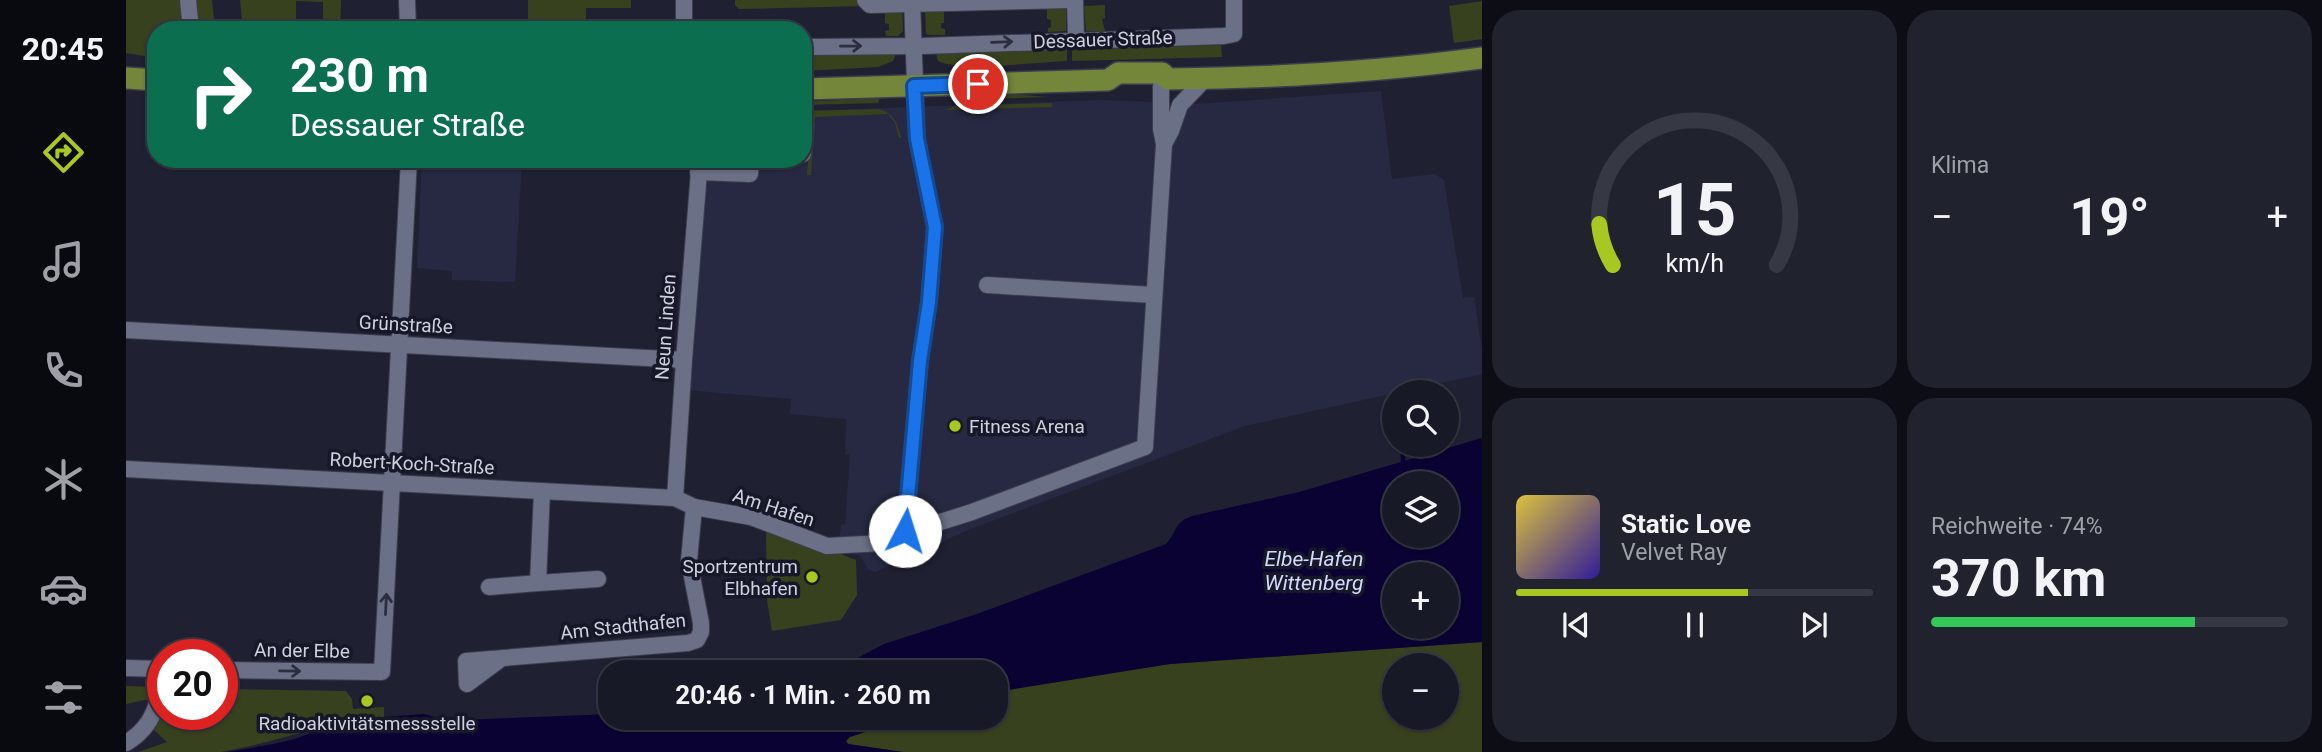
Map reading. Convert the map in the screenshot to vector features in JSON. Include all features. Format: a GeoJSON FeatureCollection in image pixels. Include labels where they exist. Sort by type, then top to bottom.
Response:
{"type":"FeatureCollection","features":[{"type":"Feature","properties":{"kind":"main road","name":"Dessauer Straße"},"geometry":{"type":"LineString","coordinates":[[812,89],[1108,80],[1118,74],[1162,73],[1165,82],[1305,76],[1482,58]]}},
{"type":"Feature","properties":{"kind":"main road"},"geometry":{"type":"LineString","coordinates":[[126,78],[147,79]]}},
{"type":"Feature","properties":{"kind":"street"},"geometry":{"type":"LineString","coordinates":[[188,0],[190,21]]}},
{"type":"Feature","properties":{"kind":"street"},"geometry":{"type":"LineString","coordinates":[[407,0],[408,21]]}},
{"type":"Feature","properties":{"kind":"street"},"geometry":{"type":"LineString","coordinates":[[684,0],[684,21]]}},
{"type":"Feature","properties":{"kind":"street","name":"Dessauer Straße"},"geometry":{"type":"LineString","coordinates":[[865,0],[870,5],[1073,0]]}},
{"type":"Feature","properties":{"kind":"street"},"geometry":{"type":"LineString","coordinates":[[1073,0],[1076,40]]}},
{"type":"Feature","properties":{"kind":"street","name":"Dessauer Straße"},"geometry":{"type":"LineString","coordinates":[[812,47],[1224,36],[1234,34],[1234,0]]}},
{"type":"Feature","properties":{"kind":"street"},"geometry":{"type":"LineString","coordinates":[[912,2],[917,139],[935,227],[907,515],[917,522],[931,524],[972,512],[1145,447],[1164,144],[1161,129],[1165,82]]}},
{"type":"Feature","properties":{"kind":"street"},"geometry":{"type":"LineString","coordinates":[[1164,144],[1180,105],[1205,79]]}},
{"type":"Feature","properties":{"kind":"street"},"geometry":{"type":"LineString","coordinates":[[393,482],[409,168]]}},
{"type":"Feature","properties":{"kind":"street","name":"Neun Linden"},"geometry":{"type":"LineString","coordinates":[[675,498],[699,168]]}},
{"type":"Feature","properties":{"kind":"street"},"geometry":{"type":"LineString","coordinates":[[735,168],[750,174],[750,168]]}},
{"type":"Feature","properties":{"kind":"street"},"geometry":{"type":"LineString","coordinates":[[987,285],[1153,295]]}},
{"type":"Feature","properties":{"kind":"street","name":"Grünstraße"},"geometry":{"type":"LineString","coordinates":[[126,330],[684,360]]}},
{"type":"Feature","properties":{"kind":"street","name":"Robert-Koch-Straße"},"geometry":{"type":"LineString","coordinates":[[126,469],[675,498],[694,507]]}},
{"type":"Feature","properties":{"kind":"street","name":"An der Elbe"},"geometry":{"type":"LineString","coordinates":[[238,670],[382,672],[393,482]]}},
{"type":"Feature","properties":{"kind":"street"},"geometry":{"type":"LineString","coordinates":[[538,583],[542,491]]}},
{"type":"Feature","properties":{"kind":"street","name":"Am Hafen"},"geometry":{"type":"LineString","coordinates":[[694,507],[751,517],[815,542],[842,546],[894,541],[905,531],[907,515]]}},
{"type":"Feature","properties":{"kind":"street","name":"Am Stadthafen"},"geometry":{"type":"LineString","coordinates":[[502,658],[688,643],[697,640],[701,623],[683,561],[694,507]]}},
{"type":"Feature","properties":{"kind":"street"},"geometry":{"type":"LineString","coordinates":[[489,587],[598,579]]}},
{"type":"Feature","properties":{"kind":"street"},"geometry":{"type":"LineString","coordinates":[[126,668],[147,669]]}},
{"type":"Feature","properties":{"kind":"street"},"geometry":{"type":"LineString","coordinates":[[126,743],[137,737],[147,726]]}},
{"type":"Feature","properties":{"kind":"shaded area"},"geometry":{"type":"Polygon","coordinates":[[[1381,91],[1392,179],[1435,174],[1444,180],[1463,298],[1474,297],[1482,350],[1482,374],[1455,380],[1382,380],[1382,396],[1245,426],[968,530],[875,572],[868,569],[861,557],[845,550],[839,542],[841,525],[845,524],[850,454],[845,454],[846,419],[790,414],[791,399],[686,390],[706,168],[812,168],[812,111],[1102,100],[1197,104],[1381,91]]]}},
{"type":"Feature","properties":{"kind":"shaded area"},"geometry":{"type":"Polygon","coordinates":[[[422,168],[521,168],[515,282],[452,280],[452,271],[417,268],[422,168]]]}},
{"type":"Feature","properties":{"kind":"green space"},"geometry":{"type":"Polygon","coordinates":[[[126,0],[183,0],[184,21],[147,21],[147,56],[126,53],[126,0]]]}},
{"type":"Feature","properties":{"kind":"green space"},"geometry":{"type":"Polygon","coordinates":[[[196,0],[212,0],[214,21],[197,21],[196,0]]]}},
{"type":"Feature","properties":{"kind":"green space"},"geometry":{"type":"Polygon","coordinates":[[[240,0],[341,0],[340,21],[323,21],[323,2],[296,1],[296,21],[242,21],[240,0]]]}},
{"type":"Feature","properties":{"kind":"green space"},"geometry":{"type":"Polygon","coordinates":[[[528,0],[631,0],[631,8],[586,8],[586,21],[528,21],[528,0]]]}},
{"type":"Feature","properties":{"kind":"green space"},"geometry":{"type":"Polygon","coordinates":[[[735,0],[861,0],[866,6],[739,9],[735,0]]]}},
{"type":"Feature","properties":{"kind":"green space"},"geometry":{"type":"Polygon","coordinates":[[[1482,1],[1482,39],[1454,43],[1449,6],[1482,1]]]}},
{"type":"Feature","properties":{"kind":"green space"},"geometry":{"type":"Polygon","coordinates":[[[1105,5],[1105,18],[1102,19],[1105,31],[1086,31],[1084,6],[1105,5]]]}},
{"type":"Feature","properties":{"kind":"green space"},"geometry":{"type":"Polygon","coordinates":[[[1047,6],[1066,6],[1066,31],[1048,32],[1051,20],[1047,19],[1047,6]]]}},
{"type":"Feature","properties":{"kind":"green space"},"geometry":{"type":"Polygon","coordinates":[[[885,9],[902,9],[903,31],[898,36],[886,36],[885,31],[889,30],[889,24],[885,23],[885,9]]]}},
{"type":"Feature","properties":{"kind":"green space"},"geometry":{"type":"Polygon","coordinates":[[[944,9],[944,23],[941,23],[941,28],[945,29],[945,35],[928,35],[925,10],[944,9]]]}},
{"type":"Feature","properties":{"kind":"green space"},"geometry":{"type":"Polygon","coordinates":[[[1221,45],[1222,57],[1072,61],[1072,50],[1221,45]]]}},
{"type":"Feature","properties":{"kind":"green space"},"geometry":{"type":"Polygon","coordinates":[[[1067,50],[1067,61],[981,66],[948,64],[938,61],[936,53],[1067,50]]]}},
{"type":"Feature","properties":{"kind":"green space"},"geometry":{"type":"Polygon","coordinates":[[[896,53],[893,61],[878,67],[812,71],[812,55],[896,53]]]}},
{"type":"Feature","properties":{"kind":"green space"},"geometry":{"type":"Polygon","coordinates":[[[1013,94],[1047,97],[951,100],[950,96],[1013,94]]]}},
{"type":"Feature","properties":{"kind":"green space"},"geometry":{"type":"Polygon","coordinates":[[[880,98],[878,103],[812,105],[812,102],[880,98]]]}},
{"type":"Feature","properties":{"kind":"green space"},"geometry":{"type":"Polygon","coordinates":[[[1052,103],[1052,107],[945,110],[955,106],[1052,103]]]}},
{"type":"Feature","properties":{"kind":"green space"},"geometry":{"type":"Polygon","coordinates":[[[879,109],[888,114],[815,117],[812,160],[812,111],[879,109]]]}},
{"type":"Feature","properties":{"kind":"green space","name":"Sportzentrum Elbhafen"},"geometry":{"type":"Polygon","coordinates":[[[766,526],[856,560],[857,595],[841,620],[772,631],[767,600],[766,526]]]}},
{"type":"Feature","properties":{"kind":"green space"},"geometry":{"type":"Polygon","coordinates":[[[1482,642],[1482,752],[903,752],[848,744],[846,741],[849,737],[871,730],[1008,730],[1008,690],[1170,664],[1482,642]]]}},
{"type":"Feature","properties":{"kind":"green space"},"geometry":{"type":"Polygon","coordinates":[[[126,686],[147,687],[147,700],[126,704],[126,686]]]}},
{"type":"Feature","properties":{"kind":"green space"},"geometry":{"type":"Polygon","coordinates":[[[238,689],[346,691],[352,699],[353,709],[384,707],[384,717],[347,717],[322,727],[221,752],[138,752],[167,742],[154,730],[238,730],[238,689]]]}},
{"type":"Feature","properties":{"kind":"water","name":"Elbe-Hafen Wittenberg"},"geometry":{"type":"Polygon","coordinates":[[[1482,438],[1482,642],[1170,664],[1008,690],[1008,660],[854,660],[884,644],[977,614],[1166,544],[1179,524],[1192,516],[1299,492],[1418,457],[1459,457],[1459,445],[1482,438]]]}},
{"type":"Feature","properties":{"kind":"water"},"geometry":{"type":"Polygon","coordinates":[[[424,714],[446,720],[598,715],[598,730],[871,730],[846,741],[848,744],[903,752],[227,752],[296,738],[321,728],[329,721],[424,714]]]}},
{"type":"Feature","properties":{"kind":"waterway"},"geometry":{"type":"LineString","coordinates":[[1403,457],[1403,465]]}},
{"type":"Feature","properties":{"kind":"place","name":"Fitness Arena"},"geometry":{"type":"Point","coordinates":[955,426]}},
{"type":"Feature","properties":{"kind":"place","name":"Sportzentrum Elbhafen"},"geometry":{"type":"Point","coordinates":[812,577]}},
{"type":"Feature","properties":{"kind":"place","name":"Radioaktivitätsmessstelle"},"geometry":{"type":"Point","coordinates":[367,701]}},
{"type":"Feature","properties":{"kind":"route"},"geometry":{"type":"LineString","coordinates":[[905,531],[935,227],[917,139],[914,86],[978,84]]}}]}
